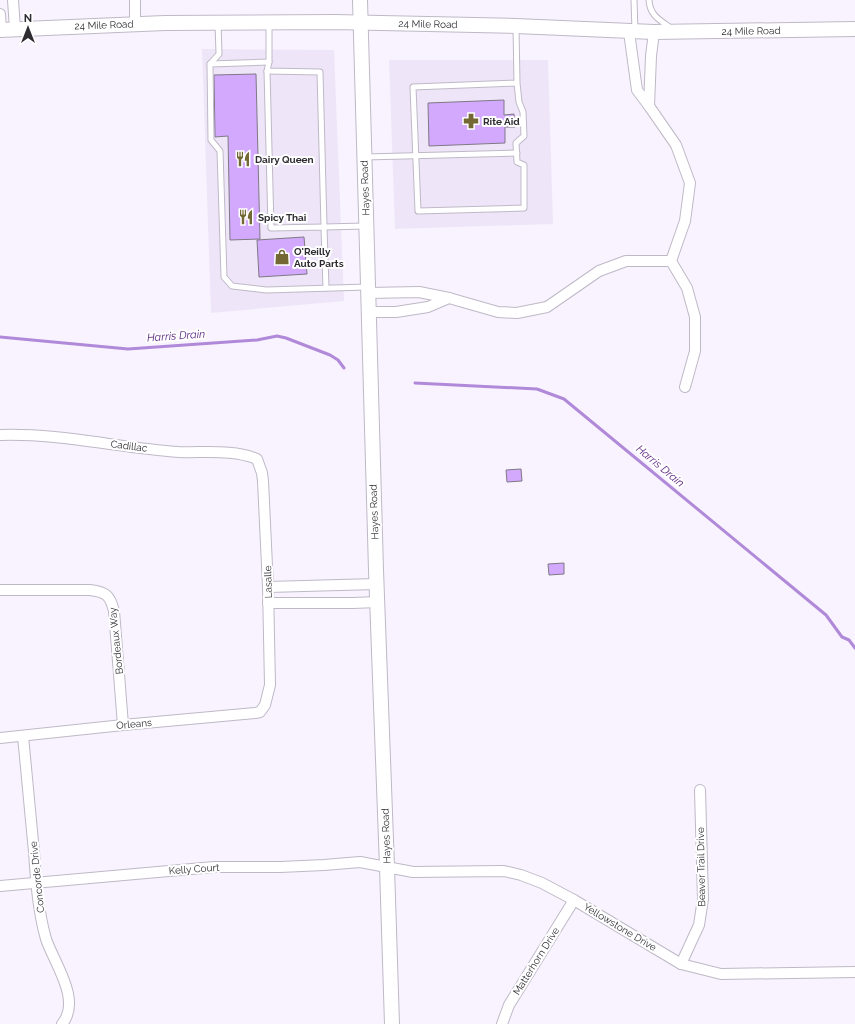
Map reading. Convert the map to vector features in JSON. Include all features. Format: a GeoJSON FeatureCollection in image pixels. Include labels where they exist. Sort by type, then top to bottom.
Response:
{"type":"FeatureCollection","features":[{"type":"Feature","properties":{"kind":"street"},"geometry":{"type":"LineString","coordinates":[[5,30],[13,0]]}},
{"type":"Feature","properties":{"kind":"street"},"geometry":{"type":"LineString","coordinates":[[135,0],[135,24]]}},
{"type":"Feature","properties":{"kind":"street","name":"Hayes Road"},"geometry":{"type":"LineString","coordinates":[[360,0],[376,584],[392,1024]]}},
{"type":"Feature","properties":{"kind":"street"},"geometry":{"type":"LineString","coordinates":[[0,14],[5,30]]}},
{"type":"Feature","properties":{"kind":"street","name":"24 Mile Road"},"geometry":{"type":"LineString","coordinates":[[5,30],[135,24],[269,22],[361,22],[516,26],[632,32],[855,29]]}},
{"type":"Feature","properties":{"kind":"street"},"geometry":{"type":"LineString","coordinates":[[632,32],[637,90],[676,145],[690,183],[685,221],[670,261]]}},
{"type":"Feature","properties":{"kind":"street"},"geometry":{"type":"LineString","coordinates":[[649,106],[651,56],[654,32]]}},
{"type":"Feature","properties":{"kind":"street"},"geometry":{"type":"LineString","coordinates":[[368,290],[419,292],[448,298],[498,312],[517,313],[547,308],[598,271],[626,261],[670,261]]}},
{"type":"Feature","properties":{"kind":"street"},"geometry":{"type":"LineString","coordinates":[[670,261],[686,288],[695,317],[695,351],[685,387]]}},
{"type":"Feature","properties":{"kind":"street"},"geometry":{"type":"LineString","coordinates":[[368,312],[396,312],[428,307],[448,298]]}},
{"type":"Feature","properties":{"kind":"street","name":"Cadillac"},"geometry":{"type":"LineString","coordinates":[[0,435],[17,434],[40,436],[178,452],[248,455],[257,459]]}},
{"type":"Feature","properties":{"kind":"street","name":"Lasalle"},"geometry":{"type":"LineString","coordinates":[[257,459],[264,481],[268,587],[270,685],[265,705]]}},
{"type":"Feature","properties":{"kind":"street"},"geometry":{"type":"LineString","coordinates":[[268,587],[376,584]]}},
{"type":"Feature","properties":{"kind":"street","name":"Bordeaux Way"},"geometry":{"type":"LineString","coordinates":[[0,590],[90,590],[100,591],[108,596],[114,611],[123,725]]}},
{"type":"Feature","properties":{"kind":"street"},"geometry":{"type":"LineString","coordinates":[[268,603],[377,602]]}},
{"type":"Feature","properties":{"kind":"street","name":"Orleans"},"geometry":{"type":"LineString","coordinates":[[0,738],[123,725],[247,715],[260,712],[265,705]]}},
{"type":"Feature","properties":{"kind":"street","name":"Concorde Drive"},"geometry":{"type":"LineString","coordinates":[[24,736],[36,882],[41,914],[45,934],[70,999],[69,1012],[62,1024]]}},
{"type":"Feature","properties":{"kind":"street","name":"Beaver Trail Drive"},"geometry":{"type":"LineString","coordinates":[[681,964],[699,925],[702,912],[703,899],[700,790]]}},
{"type":"Feature","properties":{"kind":"street","name":"Kelly Court"},"geometry":{"type":"LineString","coordinates":[[0,886],[214,867],[287,866],[360,862],[387,867]]}},
{"type":"Feature","properties":{"kind":"street","name":"Yellowstone Drive"},"geometry":{"type":"LineString","coordinates":[[387,867],[413,872],[510,872],[542,883],[574,900],[681,964],[721,974],[855,972]]}},
{"type":"Feature","properties":{"kind":"street","name":"Matterhorn Drive"},"geometry":{"type":"LineString","coordinates":[[502,1024],[509,1005],[574,900]]}},
{"type":"Feature","properties":{"kind":"lane"},"geometry":{"type":"LineString","coordinates":[[632,32],[634,0]]}},
{"type":"Feature","properties":{"kind":"lane"},"geometry":{"type":"LineString","coordinates":[[649,0],[649,7],[653,14],[676,32]]}},
{"type":"Feature","properties":{"kind":"lane"},"geometry":{"type":"LineString","coordinates":[[269,22],[269,62],[267,71],[270,228],[366,226]]}},
{"type":"Feature","properties":{"kind":"lane"},"geometry":{"type":"LineString","coordinates":[[218,23],[219,54],[210,64],[211,140],[220,151],[224,277],[232,286],[259,289],[326,288],[368,290]]}},
{"type":"Feature","properties":{"kind":"lane"},"geometry":{"type":"LineString","coordinates":[[516,26],[517,83],[519,102],[523,112],[524,136],[516,143],[517,162],[524,165],[524,208],[418,211],[413,87],[517,83]]}},
{"type":"Feature","properties":{"kind":"lane"},"geometry":{"type":"LineString","coordinates":[[210,64],[269,62]]}},
{"type":"Feature","properties":{"kind":"lane"},"geometry":{"type":"LineString","coordinates":[[267,71],[320,72],[326,288]]}},
{"type":"Feature","properties":{"kind":"lane"},"geometry":{"type":"LineString","coordinates":[[364,157],[517,153]]}},
{"type":"Feature","properties":{"kind":"shaded area"},"geometry":{"type":"Polygon","coordinates":[[[202,49],[334,50],[344,301],[211,313],[202,49]]]}},
{"type":"Feature","properties":{"kind":"shaded area"},"geometry":{"type":"Polygon","coordinates":[[[389,60],[548,60],[553,224],[395,229],[389,60]]]}},
{"type":"Feature","properties":{"kind":"building"},"geometry":{"type":"Polygon","coordinates":[[[256,74],[260,239],[230,240],[228,136],[215,137],[214,75],[256,74]]]}},
{"type":"Feature","properties":{"kind":"building","name":"Rite Aid"},"geometry":{"type":"Polygon","coordinates":[[[504,100],[504,115],[514,114],[515,127],[505,127],[505,143],[429,146],[428,103],[504,100]]]}},
{"type":"Feature","properties":{"kind":"building","name":"O'Reilly Auto Parts"},"geometry":{"type":"Polygon","coordinates":[[[304,237],[307,274],[259,277],[257,240],[304,237]]]}},
{"type":"Feature","properties":{"kind":"building"},"geometry":{"type":"Polygon","coordinates":[[[521,469],[522,481],[507,482],[506,470],[521,469]]]}},
{"type":"Feature","properties":{"kind":"building"},"geometry":{"type":"Polygon","coordinates":[[[564,563],[564,574],[549,575],[548,564],[564,563]]]}},
{"type":"Feature","properties":{"kind":"waterway","name":"Harris Drain"},"geometry":{"type":"LineString","coordinates":[[0,337],[128,349],[257,340],[277,336],[330,355],[338,360],[344,368]]}},
{"type":"Feature","properties":{"kind":"waterway","name":"Harris Drain"},"geometry":{"type":"LineString","coordinates":[[415,383],[537,389],[564,399],[826,615],[842,637],[849,640],[855,648]]}},
{"type":"Feature","properties":{"kind":"place","name":"Rite Aid"},"geometry":{"type":"Point","coordinates":[471,121]}},
{"type":"Feature","properties":{"kind":"place","name":"Dairy Queen"},"geometry":{"type":"Point","coordinates":[243,159]}},
{"type":"Feature","properties":{"kind":"place","name":"Spicy Thai"},"geometry":{"type":"Point","coordinates":[246,217]}},
{"type":"Feature","properties":{"kind":"place","name":"O'Reilly Auto Parts"},"geometry":{"type":"Point","coordinates":[282,257]}}]}
